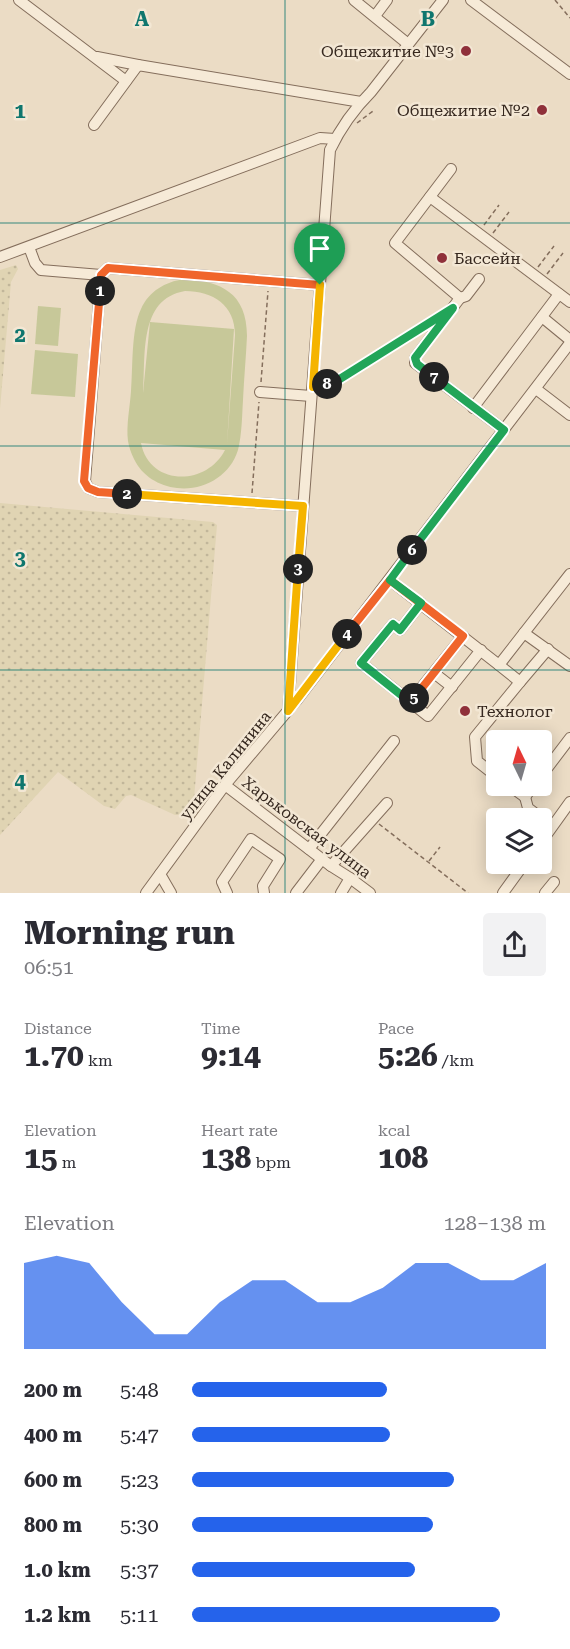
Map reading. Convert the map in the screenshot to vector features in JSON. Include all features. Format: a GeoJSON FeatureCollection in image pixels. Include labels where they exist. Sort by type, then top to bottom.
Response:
{"type":"FeatureCollection","features":[{"type":"Feature","properties":{"kind":"street"},"geometry":{"type":"LineString","coordinates":[[19,0],[126,81]]}},
{"type":"Feature","properties":{"kind":"street"},"geometry":{"type":"LineString","coordinates":[[354,0],[408,44]]}},
{"type":"Feature","properties":{"kind":"street"},"geometry":{"type":"LineString","coordinates":[[375,16],[387,0]]}},
{"type":"Feature","properties":{"kind":"street"},"geometry":{"type":"LineString","coordinates":[[288,711],[330,150],[361,102],[443,0]]}},
{"type":"Feature","properties":{"kind":"street"},"geometry":{"type":"LineString","coordinates":[[471,0],[570,74]]}},
{"type":"Feature","properties":{"kind":"street"},"geometry":{"type":"LineString","coordinates":[[93,56],[361,102]]}},
{"type":"Feature","properties":{"kind":"street"},"geometry":{"type":"LineString","coordinates":[[94,125],[138,65]]}},
{"type":"Feature","properties":{"kind":"street"},"geometry":{"type":"LineString","coordinates":[[0,258],[320,138],[335,139]]}},
{"type":"Feature","properties":{"kind":"street"},"geometry":{"type":"LineString","coordinates":[[451,169],[395,243],[460,298]]}},
{"type":"Feature","properties":{"kind":"street"},"geometry":{"type":"LineString","coordinates":[[430,196],[570,302]]}},
{"type":"Feature","properties":{"kind":"street"},"geometry":{"type":"LineString","coordinates":[[29,247],[35,263],[41,270],[101,275]]}},
{"type":"Feature","properties":{"kind":"street"},"geometry":{"type":"LineString","coordinates":[[303,506],[98,492],[88,488],[84,481],[101,275],[108,268],[320,285]]}},
{"type":"Feature","properties":{"kind":"street"},"geometry":{"type":"LineString","coordinates":[[479,279],[466,296],[460,298],[415,361],[473,408],[507,426]]}},
{"type":"Feature","properties":{"kind":"street"},"geometry":{"type":"LineString","coordinates":[[473,408],[558,294]]}},
{"type":"Feature","properties":{"kind":"street"},"geometry":{"type":"LineString","coordinates":[[542,317],[570,342]]}},
{"type":"Feature","properties":{"kind":"street","name":"улица Калинина"},"geometry":{"type":"LineString","coordinates":[[146,893],[225,785],[288,711],[570,342]]}},
{"type":"Feature","properties":{"kind":"street"},"geometry":{"type":"LineString","coordinates":[[536,389],[570,414]]}},
{"type":"Feature","properties":{"kind":"street"},"geometry":{"type":"LineString","coordinates":[[260,392],[312,392]]}},
{"type":"Feature","properties":{"kind":"street"},"geometry":{"type":"LineString","coordinates":[[500,414],[507,426]]}},
{"type":"Feature","properties":{"kind":"street"},"geometry":{"type":"LineString","coordinates":[[499,665],[570,574]]}},
{"type":"Feature","properties":{"kind":"street"},"geometry":{"type":"LineString","coordinates":[[390,580],[520,682]]}},
{"type":"Feature","properties":{"kind":"street"},"geometry":{"type":"LineString","coordinates":[[421,603],[400,630],[393,624],[361,663],[428,716],[481,650]]}},
{"type":"Feature","properties":{"kind":"street"},"geometry":{"type":"LineString","coordinates":[[524,633],[570,666]]}},
{"type":"Feature","properties":{"kind":"street"},"geometry":{"type":"LineString","coordinates":[[410,702],[463,636]]}},
{"type":"Feature","properties":{"kind":"street"},"geometry":{"type":"LineString","coordinates":[[486,768],[477,761],[475,737],[548,649]]}},
{"type":"Feature","properties":{"kind":"street"},"geometry":{"type":"LineString","coordinates":[[434,673],[452,687]]}},
{"type":"Feature","properties":{"kind":"street"},"geometry":{"type":"LineString","coordinates":[[552,762],[570,738]]}},
{"type":"Feature","properties":{"kind":"street"},"geometry":{"type":"LineString","coordinates":[[309,849],[394,741]]}},
{"type":"Feature","properties":{"kind":"street","name":"Харьковская улица"},"geometry":{"type":"LineString","coordinates":[[225,785],[370,893]]}},
{"type":"Feature","properties":{"kind":"street"},"geometry":{"type":"LineString","coordinates":[[525,797],[528,808]]}},
{"type":"Feature","properties":{"kind":"street"},"geometry":{"type":"LineString","coordinates":[[552,826],[570,802]]}},
{"type":"Feature","properties":{"kind":"street"},"geometry":{"type":"LineString","coordinates":[[331,866],[387,803]]}},
{"type":"Feature","properties":{"kind":"street"},"geometry":{"type":"LineString","coordinates":[[227,893],[222,882],[251,839],[280,859],[263,886],[264,893]]}},
{"type":"Feature","properties":{"kind":"street"},"geometry":{"type":"LineString","coordinates":[[296,893],[322,859]]}},
{"type":"Feature","properties":{"kind":"street"},"geometry":{"type":"LineString","coordinates":[[160,874],[171,893]]}},
{"type":"Feature","properties":{"kind":"street"},"geometry":{"type":"LineString","coordinates":[[503,893],[517,874]]}},
{"type":"Feature","properties":{"kind":"street"},"geometry":{"type":"LineString","coordinates":[[340,893],[350,878]]}},
{"type":"Feature","properties":{"kind":"street"},"geometry":{"type":"LineString","coordinates":[[545,893],[554,882]]}},
{"type":"Feature","properties":{"kind":"path"},"geometry":{"type":"LineString","coordinates":[[555,0],[570,18]]}},
{"type":"Feature","properties":{"kind":"path"},"geometry":{"type":"LineString","coordinates":[[477,233],[499,205]]}},
{"type":"Feature","properties":{"kind":"path"},"geometry":{"type":"LineString","coordinates":[[487,240],[508,212]]}},
{"type":"Feature","properties":{"kind":"path"},"geometry":{"type":"LineString","coordinates":[[537,278],[554,246]]}},
{"type":"Feature","properties":{"kind":"path"},"geometry":{"type":"LineString","coordinates":[[537,278],[563,253]]}},
{"type":"Feature","properties":{"kind":"path"},"geometry":{"type":"LineString","coordinates":[[312,392],[335,382],[433,320]]}},
{"type":"Feature","properties":{"kind":"path"},"geometry":{"type":"LineString","coordinates":[[374,820],[468,893]]}},
{"type":"Feature","properties":{"kind":"path"},"geometry":{"type":"LineString","coordinates":[[428,862],[440,847]]}},
{"type":"Feature","properties":{"kind":"shaded area"},"geometry":{"type":"Polygon","coordinates":[[[16,265],[18,269],[11,282],[0,409],[0,270],[16,265]]]}},
{"type":"Feature","properties":{"kind":"shaded area"},"geometry":{"type":"Polygon","coordinates":[[[0,503],[213,522],[217,525],[194,799],[187,814],[175,815],[131,795],[126,796],[115,809],[104,806],[58,772],[0,835],[0,503]]]}},
{"type":"Feature","properties":{"kind":"green space"},"geometry":{"type":"Polygon","coordinates":[[[177,280],[197,280],[229,292],[242,309],[247,336],[242,425],[238,450],[229,467],[215,480],[187,488],[164,485],[146,475],[133,457],[128,435],[133,349],[138,318],[144,303],[153,292],[177,280]],[[185,291],[170,296],[159,305],[150,322],[234,329],[227,444],[235,335],[234,324],[227,308],[213,297],[185,291]],[[150,324],[145,347],[143,393],[150,324]],[[141,443],[146,457],[166,474],[192,475],[205,471],[225,450],[141,443]]]}},
{"type":"Feature","properties":{"kind":"green space"},"geometry":{"type":"Polygon","coordinates":[[[38,306],[61,308],[58,346],[35,344],[38,306]]]}},
{"type":"Feature","properties":{"kind":"green space"},"geometry":{"type":"Polygon","coordinates":[[[35,350],[78,354],[75,397],[31,394],[35,350]]]}},
{"type":"Feature","properties":{"kind":"place","name":"Общежитие №3"},"geometry":{"type":"Point","coordinates":[466,51]}},
{"type":"Feature","properties":{"kind":"place","name":"Общежитие №2"},"geometry":{"type":"Point","coordinates":[542,110]}},
{"type":"Feature","properties":{"kind":"place","name":"Бассейн"},"geometry":{"type":"Point","coordinates":[442,258]}},
{"type":"Feature","properties":{"kind":"place","name":"Технолог"},"geometry":{"type":"Point","coordinates":[465,711]}},
{"type":"Feature","properties":{"kind":"route"},"geometry":{"type":"LineString","coordinates":[[320,285],[108,268],[101,275],[84,481],[88,488],[98,492],[303,506],[288,711],[390,580],[421,603],[463,636],[410,702],[361,663],[393,624],[400,630],[421,603],[390,580],[504,430],[415,363],[415,358],[453,308],[335,382],[313,387],[320,285]]}}]}
